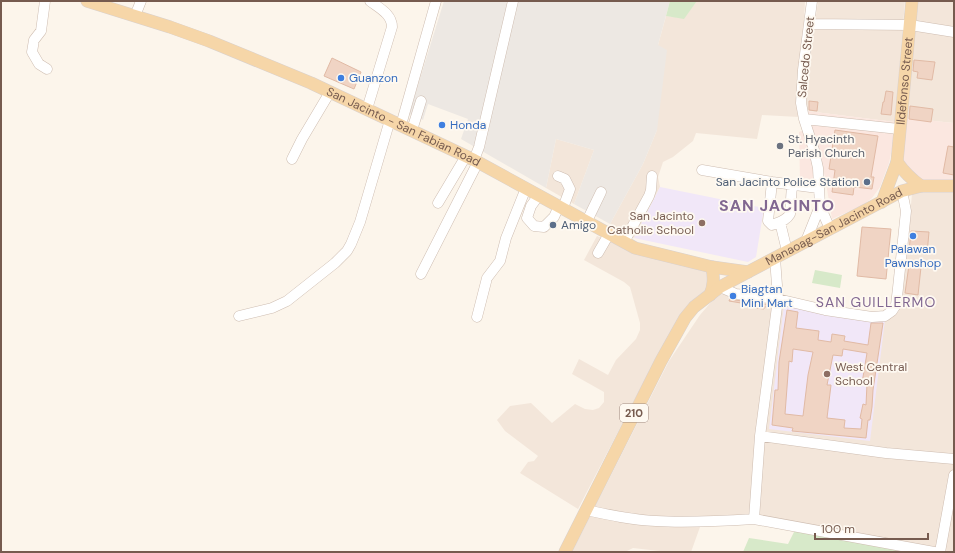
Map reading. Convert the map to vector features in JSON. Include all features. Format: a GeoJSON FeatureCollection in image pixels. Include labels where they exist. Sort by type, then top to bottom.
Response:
{"type":"FeatureCollection","features":[{"type":"Feature","properties":{"kind":"main road","name":"Ildefonso Street"},"geometry":{"type":"LineString","coordinates":[[882,202],[896,162],[912,1]]}},
{"type":"Feature","properties":{"kind":"main road","name":"San Jacinto - San Fabian Road"},"geometry":{"type":"LineString","coordinates":[[93,2],[209,42],[330,92],[472,159],[573,213],[634,248],[712,267],[748,272]]}},
{"type":"Feature","properties":{"kind":"main road"},"geometry":{"type":"LineString","coordinates":[[896,162],[910,179],[921,186]]}},
{"type":"Feature","properties":{"kind":"main road","name":"Manaoag-San Jacinto Road"},"geometry":{"type":"LineString","coordinates":[[720,287],[902,191],[921,186],[954,186]]}},
{"type":"Feature","properties":{"kind":"main road"},"geometry":{"type":"LineString","coordinates":[[710,295],[714,278],[712,267]]}},
{"type":"Feature","properties":{"kind":"main road","name":"210"},"geometry":{"type":"LineString","coordinates":[[565,552],[635,411],[694,307],[720,287]]}},
{"type":"Feature","properties":{"kind":"street"},"geometry":{"type":"LineString","coordinates":[[45,1],[41,31],[34,40],[32,52],[39,64],[47,69]]}},
{"type":"Feature","properties":{"kind":"street"},"geometry":{"type":"LineString","coordinates":[[135,16],[141,1]]}},
{"type":"Feature","properties":{"kind":"street"},"geometry":{"type":"LineString","coordinates":[[367,109],[392,26],[391,20],[388,16],[370,1]]}},
{"type":"Feature","properties":{"kind":"street"},"geometry":{"type":"LineString","coordinates":[[407,128],[436,1]]}},
{"type":"Feature","properties":{"kind":"street"},"geometry":{"type":"LineString","coordinates":[[421,274],[478,148],[513,1]]}},
{"type":"Feature","properties":{"kind":"street","name":"Salcedo Street"},"geometry":{"type":"LineString","coordinates":[[812,1],[803,70],[801,103],[818,168],[820,206],[830,229]]}},
{"type":"Feature","properties":{"kind":"street"},"geometry":{"type":"LineString","coordinates":[[810,24],[910,26],[954,32]]}},
{"type":"Feature","properties":{"kind":"street"},"geometry":{"type":"LineString","coordinates":[[292,159],[330,92]]}},
{"type":"Feature","properties":{"kind":"street"},"geometry":{"type":"LineString","coordinates":[[407,128],[421,101]]}},
{"type":"Feature","properties":{"kind":"street"},"geometry":{"type":"LineString","coordinates":[[804,119],[899,129]]}},
{"type":"Feature","properties":{"kind":"street"},"geometry":{"type":"LineString","coordinates":[[239,316],[272,308],[287,301],[347,251],[360,222],[390,120]]}},
{"type":"Feature","properties":{"kind":"street"},"geometry":{"type":"LineString","coordinates":[[438,203],[472,159]]}},
{"type":"Feature","properties":{"kind":"street"},"geometry":{"type":"LineString","coordinates":[[702,170],[818,188]]}},
{"type":"Feature","properties":{"kind":"street"},"geometry":{"type":"LineString","coordinates":[[558,176],[565,179],[570,189],[573,213]]}},
{"type":"Feature","properties":{"kind":"street"},"geometry":{"type":"LineString","coordinates":[[624,242],[649,196],[652,176]]}},
{"type":"Feature","properties":{"kind":"street"},"geometry":{"type":"LineString","coordinates":[[772,182],[768,221],[772,225],[785,220],[790,214],[792,185]]}},
{"type":"Feature","properties":{"kind":"street"},"geometry":{"type":"LineString","coordinates":[[478,317],[487,278],[500,261],[506,238],[526,188]]}},
{"type":"Feature","properties":{"kind":"street"},"geometry":{"type":"LineString","coordinates":[[720,287],[736,294],[778,298],[825,310],[872,317],[886,316],[896,305],[897,299],[906,211],[902,191]]}},
{"type":"Feature","properties":{"kind":"street"},"geometry":{"type":"LineString","coordinates":[[538,195],[531,206],[528,218],[534,226],[544,227],[554,217],[573,213],[602,192]]}},
{"type":"Feature","properties":{"kind":"street","name":"Salcedo Street"},"geometry":{"type":"LineString","coordinates":[[806,241],[820,206]]}},
{"type":"Feature","properties":{"kind":"street"},"geometry":{"type":"LineString","coordinates":[[780,222],[787,251]]}},
{"type":"Feature","properties":{"kind":"street"},"geometry":{"type":"LineString","coordinates":[[598,253],[609,234]]}},
{"type":"Feature","properties":{"kind":"street"},"geometry":{"type":"LineString","coordinates":[[754,519],[760,436],[778,298],[775,258]]}},
{"type":"Feature","properties":{"kind":"street"},"geometry":{"type":"LineString","coordinates":[[760,436],[886,453],[954,460]]}},
{"type":"Feature","properties":{"kind":"street"},"geometry":{"type":"LineString","coordinates":[[940,552],[954,476]]}},
{"type":"Feature","properties":{"kind":"street"},"geometry":{"type":"LineString","coordinates":[[586,510],[618,517],[654,521],[690,522],[754,519],[934,552]]}},
{"type":"Feature","properties":{"kind":"shaded area"},"geometry":{"type":"Polygon","coordinates":[[[444,1],[670,1],[658,45],[667,50],[657,130],[643,164],[610,224],[574,204],[594,150],[556,139],[546,188],[461,139],[468,119],[428,104],[423,120],[409,114],[444,1]]]}},
{"type":"Feature","properties":{"kind":"shaded area"},"geometry":{"type":"Polygon","coordinates":[[[697,1],[805,1],[799,117],[762,115],[757,139],[696,133],[693,141],[673,157],[663,162],[658,177],[660,187],[634,238],[610,224],[643,164],[657,130],[658,45],[666,16],[684,18],[697,1]]]}},
{"type":"Feature","properties":{"kind":"shaded area"},"geometry":{"type":"Polygon","coordinates":[[[818,1],[905,1],[895,122],[807,111],[806,87],[818,1]]]}},
{"type":"Feature","properties":{"kind":"shaded area"},"geometry":{"type":"Polygon","coordinates":[[[918,1],[954,1],[954,123],[905,118],[918,1]]]}},
{"type":"Feature","properties":{"kind":"shaded area"},"geometry":{"type":"Polygon","coordinates":[[[807,111],[895,122],[895,135],[889,163],[880,187],[872,198],[863,205],[832,219],[825,177],[807,111]]]}},
{"type":"Feature","properties":{"kind":"shaded area"},"geometry":{"type":"Polygon","coordinates":[[[905,118],[954,123],[954,180],[926,181],[915,177],[902,160],[905,118]]]}},
{"type":"Feature","properties":{"kind":"shaded area"},"geometry":{"type":"Polygon","coordinates":[[[804,130],[814,166],[815,182],[800,181],[799,132],[804,130]]]}},
{"type":"Feature","properties":{"kind":"shaded area"},"geometry":{"type":"Polygon","coordinates":[[[556,139],[594,150],[574,204],[546,188],[556,139]]]}},
{"type":"Feature","properties":{"kind":"shaded area","name":"San Jacinto Catholic School"},"geometry":{"type":"Polygon","coordinates":[[[660,187],[764,208],[756,257],[748,262],[634,238],[660,187]]]}},
{"type":"Feature","properties":{"kind":"shaded area"},"geometry":{"type":"Polygon","coordinates":[[[916,191],[954,191],[954,552],[911,552],[751,523],[700,527],[691,552],[668,552],[633,548],[625,552],[572,552],[669,361],[700,315],[712,301],[722,294],[732,293],[885,320],[893,317],[899,311],[902,301],[912,194],[916,191]]]}},
{"type":"Feature","properties":{"kind":"shaded area"},"geometry":{"type":"Polygon","coordinates":[[[597,236],[640,254],[705,270],[709,275],[707,289],[684,313],[648,374],[578,509],[520,473],[528,462],[534,461],[538,456],[505,431],[497,420],[510,406],[531,403],[552,423],[575,404],[585,409],[593,410],[599,408],[604,402],[604,392],[572,374],[579,359],[608,375],[616,360],[636,339],[640,330],[640,323],[630,287],[624,282],[584,260],[597,236]]]}},
{"type":"Feature","properties":{"kind":"shaded area","name":"West Central School"},"geometry":{"type":"Polygon","coordinates":[[[784,305],[885,320],[870,441],[769,429],[784,305]]]}},
{"type":"Feature","properties":{"kind":"green space"},"geometry":{"type":"Polygon","coordinates":[[[670,1],[697,1],[684,19],[666,16],[670,1]]]}},
{"type":"Feature","properties":{"kind":"green space"},"geometry":{"type":"Polygon","coordinates":[[[815,270],[842,275],[840,288],[812,283],[815,270]]]}},
{"type":"Feature","properties":{"kind":"green space"},"geometry":{"type":"Polygon","coordinates":[[[796,528],[911,552],[743,552],[749,538],[788,544],[796,528]]]}},
{"type":"Feature","properties":{"kind":"building"},"geometry":{"type":"Polygon","coordinates":[[[332,58],[361,72],[354,89],[324,76],[332,58]]]}},
{"type":"Feature","properties":{"kind":"building"},"geometry":{"type":"Polygon","coordinates":[[[914,60],[935,62],[932,80],[917,78],[918,72],[913,71],[914,60]]]}},
{"type":"Feature","properties":{"kind":"building"},"geometry":{"type":"Polygon","coordinates":[[[886,91],[893,92],[891,115],[881,114],[886,91]]]}},
{"type":"Feature","properties":{"kind":"building"},"geometry":{"type":"Polygon","coordinates":[[[809,101],[818,102],[817,111],[809,110],[809,101]]]}},
{"type":"Feature","properties":{"kind":"building"},"geometry":{"type":"Polygon","coordinates":[[[910,106],[933,109],[931,122],[909,119],[910,106]]]}},
{"type":"Feature","properties":{"kind":"building"},"geometry":{"type":"Polygon","coordinates":[[[835,130],[878,136],[871,177],[874,177],[872,189],[854,187],[853,195],[832,192],[835,170],[829,169],[835,130]]]}},
{"type":"Feature","properties":{"kind":"building"},"geometry":{"type":"Polygon","coordinates":[[[948,146],[954,147],[954,175],[943,173],[948,146]]]}},
{"type":"Feature","properties":{"kind":"building"},"geometry":{"type":"Polygon","coordinates":[[[862,227],[891,229],[886,279],[857,276],[862,227]]]}},
{"type":"Feature","properties":{"kind":"building"},"geometry":{"type":"Polygon","coordinates":[[[911,231],[929,232],[927,254],[909,251],[911,231]]]}},
{"type":"Feature","properties":{"kind":"building"},"geometry":{"type":"Polygon","coordinates":[[[909,265],[921,267],[918,295],[905,293],[909,265]]]}},
{"type":"Feature","properties":{"kind":"building"},"geometry":{"type":"Polygon","coordinates":[[[730,298],[771,305],[770,307],[764,307],[764,309],[747,307],[747,304],[729,301],[730,298]]]}},
{"type":"Feature","properties":{"kind":"building"},"geometry":{"type":"Polygon","coordinates":[[[787,310],[798,312],[796,328],[819,331],[818,340],[831,342],[832,334],[845,336],[844,341],[868,345],[871,323],[883,323],[873,390],[872,407],[870,420],[868,420],[866,438],[792,431],[793,428],[772,425],[775,390],[778,390],[779,362],[787,310]],[[793,349],[792,362],[789,361],[785,414],[803,416],[808,375],[813,352],[793,349]],[[843,349],[842,356],[833,355],[827,385],[831,385],[827,418],[845,420],[844,428],[861,429],[862,419],[860,418],[863,404],[866,405],[867,384],[862,383],[867,353],[843,349]]]}},
{"type":"Feature","properties":{"kind":"place","name":"Guanzon"},"geometry":{"type":"Point","coordinates":[341,78]}},
{"type":"Feature","properties":{"kind":"place","name":"Honda"},"geometry":{"type":"Point","coordinates":[442,125]}},
{"type":"Feature","properties":{"kind":"place","name":"St. Hyacinth Parish Church"},"geometry":{"type":"Point","coordinates":[780,146]}},
{"type":"Feature","properties":{"kind":"place","name":"San Jacinto Police Station"},"geometry":{"type":"Point","coordinates":[867,182]}},
{"type":"Feature","properties":{"kind":"place","name":"San Jacinto Catholic School"},"geometry":{"type":"Point","coordinates":[702,223]}},
{"type":"Feature","properties":{"kind":"place","name":"Amigo"},"geometry":{"type":"Point","coordinates":[553,225]}},
{"type":"Feature","properties":{"kind":"place","name":"Palawan Pawnshop"},"geometry":{"type":"Point","coordinates":[913,236]}},
{"type":"Feature","properties":{"kind":"place","name":"Biagtan Mini Mart"},"geometry":{"type":"Point","coordinates":[733,296]}},
{"type":"Feature","properties":{"kind":"place","name":"West Central School"},"geometry":{"type":"Point","coordinates":[827,374]}},
{"type":"Feature","properties":{"kind":"district","name":"SAN JACINTO"},"geometry":{"type":"Point","coordinates":[777,205]}},
{"type":"Feature","properties":{"kind":"district","name":"SAN GUILLERMO"},"geometry":{"type":"Point","coordinates":[876,302]}}]}
